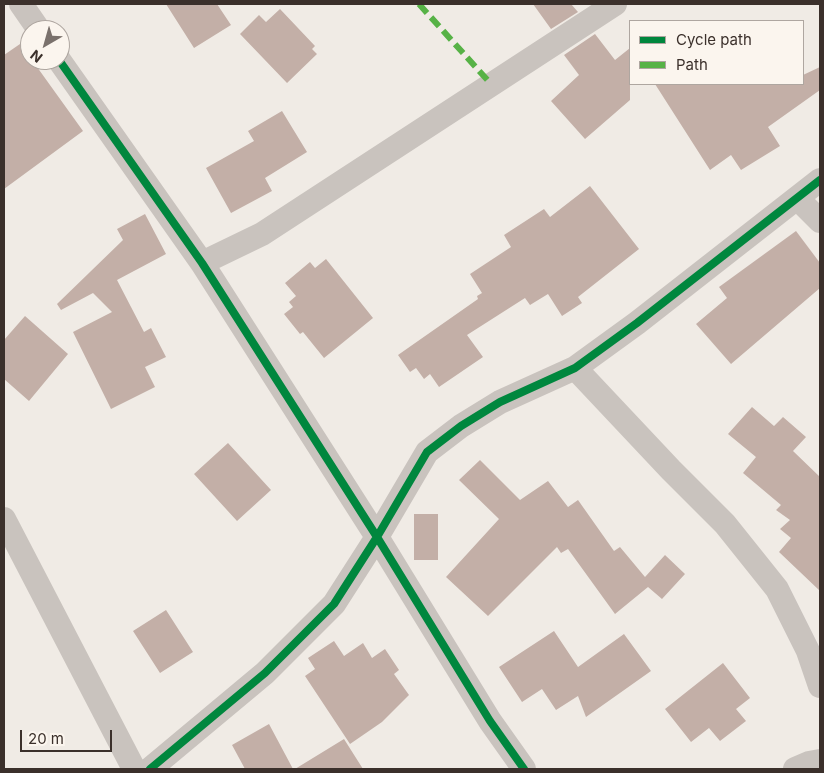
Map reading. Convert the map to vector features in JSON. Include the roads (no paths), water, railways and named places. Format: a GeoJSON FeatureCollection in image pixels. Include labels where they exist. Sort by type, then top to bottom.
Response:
{"type":"FeatureCollection","features":[{"type":"Feature","properties":{"kind":"street"},"geometry":{"type":"LineString","coordinates":[[21,4],[32,20]]}},
{"type":"Feature","properties":{"kind":"street"},"geometry":{"type":"LineString","coordinates":[[202,263],[262,234],[615,4]]}},
{"type":"Feature","properties":{"kind":"street"},"geometry":{"type":"LineString","coordinates":[[67,70],[202,263],[490,721],[524,769]]}},
{"type":"Feature","properties":{"kind":"street"},"geometry":{"type":"LineString","coordinates":[[150,769],[265,672],[334,604],[427,452],[460,426],[500,402],[575,368],[637,323],[820,180]]}},
{"type":"Feature","properties":{"kind":"street"},"geometry":{"type":"LineString","coordinates":[[797,198],[820,221]]}},
{"type":"Feature","properties":{"kind":"street"},"geometry":{"type":"LineString","coordinates":[[575,368],[670,470],[725,524],[777,589],[808,651],[820,686]]}},
{"type":"Feature","properties":{"kind":"street"},"geometry":{"type":"LineString","coordinates":[[4,518],[134,769]]}},
{"type":"Feature","properties":{"kind":"street"},"geometry":{"type":"LineString","coordinates":[[795,769],[820,761]]}}]}
